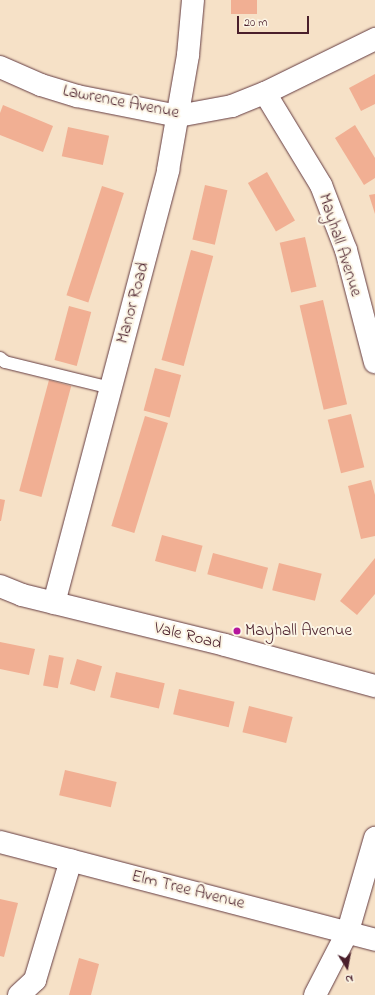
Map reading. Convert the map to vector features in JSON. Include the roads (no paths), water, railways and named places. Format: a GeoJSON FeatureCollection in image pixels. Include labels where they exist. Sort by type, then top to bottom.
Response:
{"type":"FeatureCollection","features":[{"type":"Feature","properties":{"kind":"street","name":"Manor Road"},"geometry":{"type":"LineString","coordinates":[[54,603],[166,177],[178,116],[193,0]]}},
{"type":"Feature","properties":{"kind":"street","name":"Lawrence Avenue"},"geometry":{"type":"LineString","coordinates":[[0,67],[41,86],[77,96],[178,116],[232,106],[265,93],[375,39]]}},
{"type":"Feature","properties":{"kind":"street","name":"Mayhall Avenue"},"geometry":{"type":"LineString","coordinates":[[265,93],[321,185],[346,250],[375,362]]}},
{"type":"Feature","properties":{"kind":"street","name":"Vale Road"},"geometry":{"type":"LineString","coordinates":[[0,586],[54,603],[225,645],[375,686]]}},
{"type":"Feature","properties":{"kind":"street"},"geometry":{"type":"LineString","coordinates":[[315,995],[348,931],[375,838]]}},
{"type":"Feature","properties":{"kind":"street","name":"Elm Tree Avenue"},"geometry":{"type":"LineString","coordinates":[[0,842],[348,931],[375,940]]}},
{"type":"Feature","properties":{"kind":"street"},"geometry":{"type":"LineString","coordinates":[[19,995],[35,980],[71,860]]}},
{"type":"Feature","properties":{"kind":"lane"},"geometry":{"type":"LineString","coordinates":[[0,358],[5,362],[111,388]]}},
{"type":"Feature","properties":{"kind":"place","name":"Mayhall Avenue"},"geometry":{"type":"Point","coordinates":[237,631]}}]}
